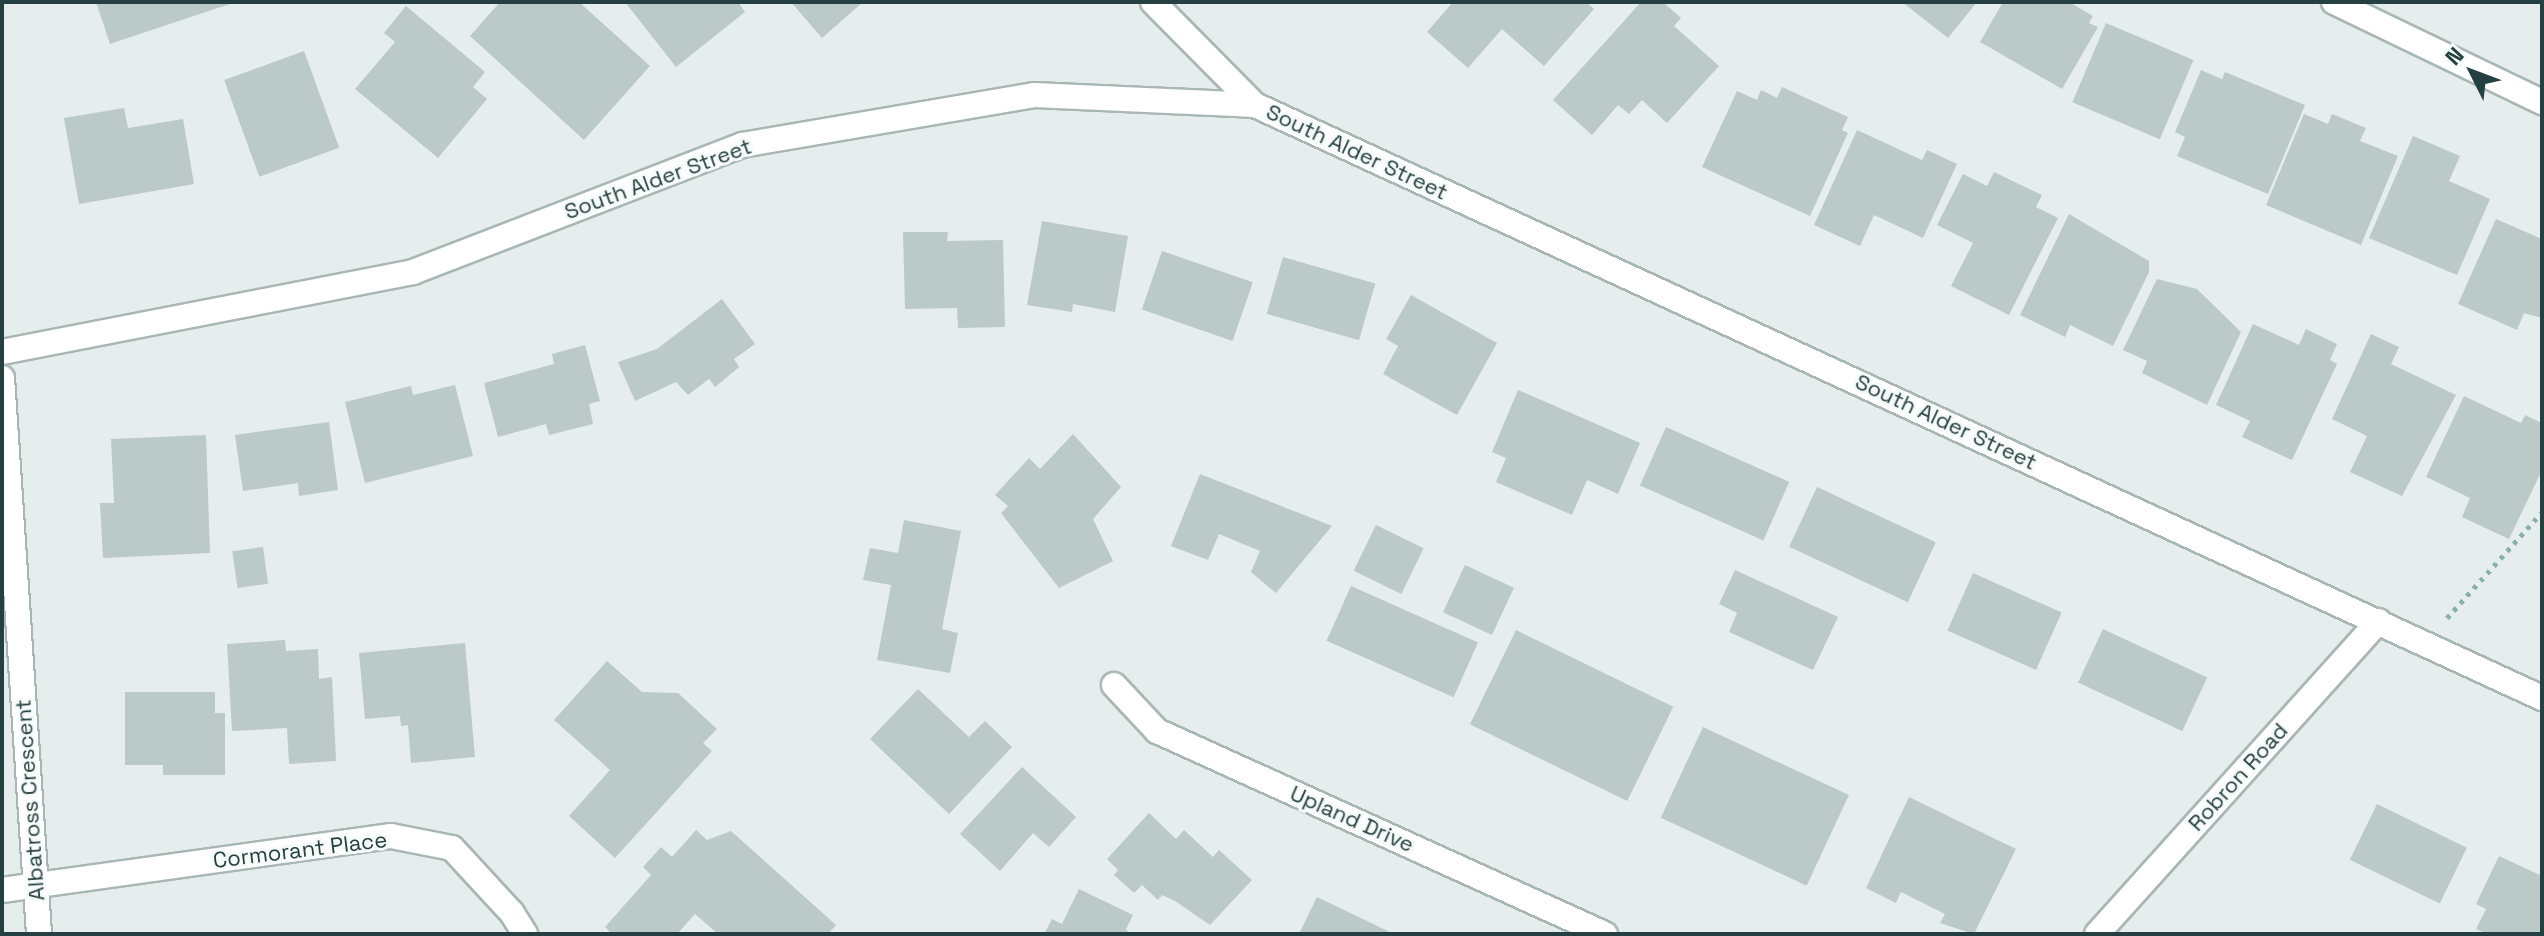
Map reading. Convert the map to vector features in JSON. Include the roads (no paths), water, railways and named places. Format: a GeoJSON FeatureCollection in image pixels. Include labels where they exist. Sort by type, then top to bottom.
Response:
{"type":"FeatureCollection","features":[{"type":"Feature","properties":{"kind":"street"},"geometry":{"type":"LineString","coordinates":[[1153,2],[1255,105]]}},
{"type":"Feature","properties":{"kind":"street"},"geometry":{"type":"LineString","coordinates":[[2334,2],[2542,102]]}},
{"type":"Feature","properties":{"kind":"street","name":"South Alder Street"},"geometry":{"type":"LineString","coordinates":[[2,352],[413,272],[742,145],[1034,95],[1255,105],[2542,698]]}},
{"type":"Feature","properties":{"kind":"street","name":"Albatross Crescent"},"geometry":{"type":"LineString","coordinates":[[2,378],[39,934]]}},
{"type":"Feature","properties":{"kind":"street","name":"Robron Road"},"geometry":{"type":"LineString","coordinates":[[2097,934],[2379,621]]}},
{"type":"Feature","properties":{"kind":"street","name":"Upland Drive"},"geometry":{"type":"LineString","coordinates":[[1114,685],[1157,731],[1605,934]]}},
{"type":"Feature","properties":{"kind":"street","name":"Cormorant Place"},"geometry":{"type":"LineString","coordinates":[[2,890],[391,836],[452,848],[512,913],[525,934]]}}]}
